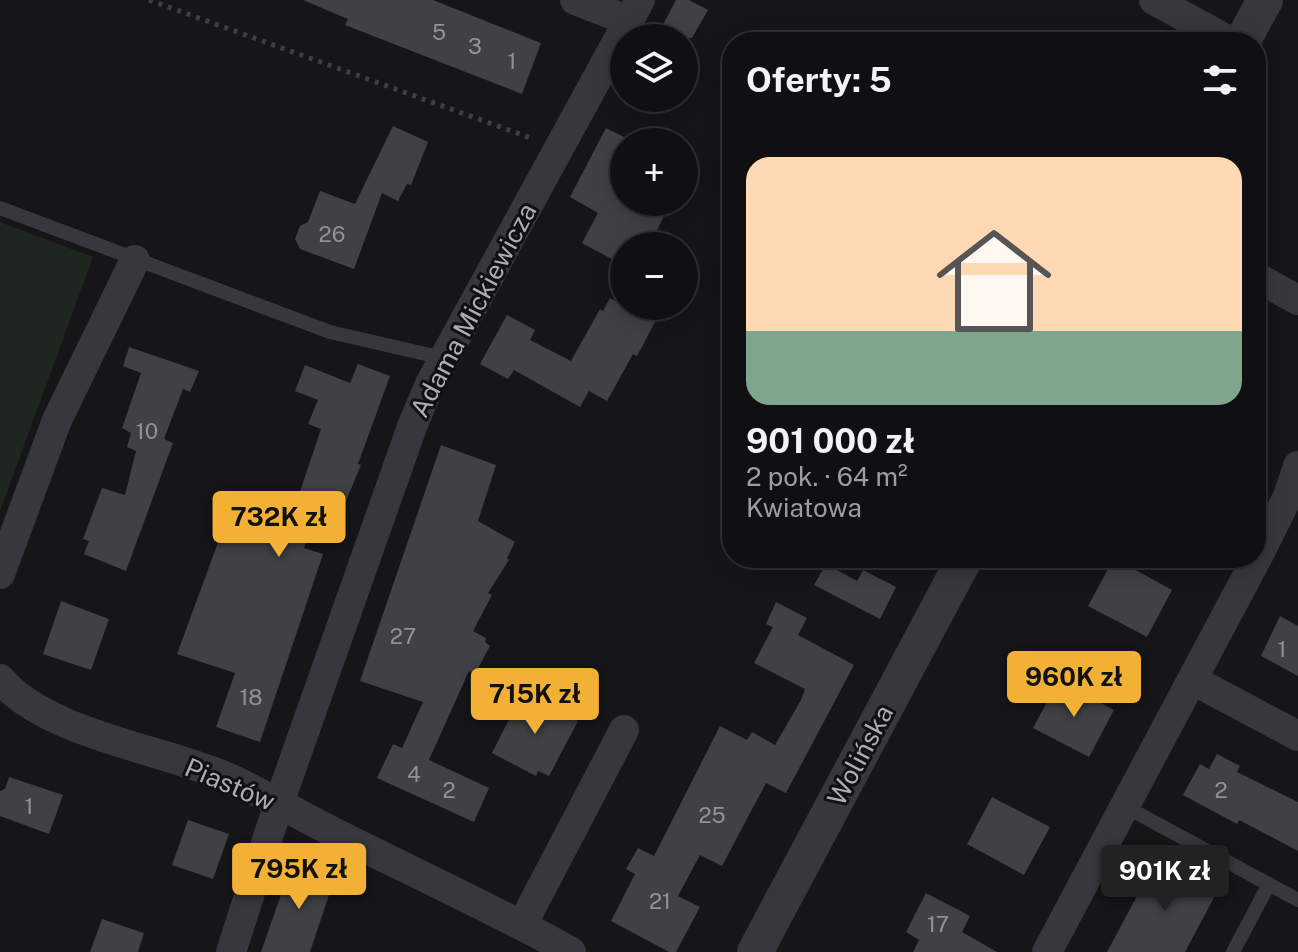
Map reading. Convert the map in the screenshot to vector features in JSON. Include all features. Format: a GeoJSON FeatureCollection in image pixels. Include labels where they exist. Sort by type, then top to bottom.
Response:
{"type":"FeatureCollection","features":[{"type":"Feature","properties":{"kind":"street"},"geometry":{"type":"LineString","coordinates":[[575,0],[634,10]]}},
{"type":"Feature","properties":{"kind":"street"},"geometry":{"type":"LineString","coordinates":[[1154,0],[1213,32]]}},
{"type":"Feature","properties":{"kind":"street"},"geometry":{"type":"LineString","coordinates":[[1247,32],[1265,0]]}},
{"type":"Feature","properties":{"kind":"street","name":"Adama Mickiewicza"},"geometry":{"type":"LineString","coordinates":[[231,952],[279,803],[413,424],[443,358],[634,10]]}},
{"type":"Feature","properties":{"kind":"street"},"geometry":{"type":"LineString","coordinates":[[0,574],[57,420],[135,260]]}},
{"type":"Feature","properties":{"kind":"street"},"geometry":{"type":"LineString","coordinates":[[1266,282],[1298,300]]}},
{"type":"Feature","properties":{"kind":"street"},"geometry":{"type":"LineString","coordinates":[[1266,540],[1288,496],[1298,466]]}},
{"type":"Feature","properties":{"kind":"street","name":"Wolińska"},"geometry":{"type":"LineString","coordinates":[[755,952],[960,568]]}},
{"type":"Feature","properties":{"kind":"street"},"geometry":{"type":"LineString","coordinates":[[1047,952],[1251,568]]}},
{"type":"Feature","properties":{"kind":"street"},"geometry":{"type":"LineString","coordinates":[[1193,680],[1298,736]]}},
{"type":"Feature","properties":{"kind":"street","name":"Piastów"},"geometry":{"type":"LineString","coordinates":[[6,686],[58,718],[123,744],[228,777],[571,952]]}},
{"type":"Feature","properties":{"kind":"street"},"geometry":{"type":"LineString","coordinates":[[522,925],[624,730]]}},
{"type":"Feature","properties":{"kind":"lane"},"geometry":{"type":"LineString","coordinates":[[0,208],[330,332],[443,358]]}},
{"type":"Feature","properties":{"kind":"lane"},"geometry":{"type":"LineString","coordinates":[[1126,807],[1298,900]]}},
{"type":"Feature","properties":{"kind":"lane"},"geometry":{"type":"LineString","coordinates":[[1233,952],[1269,884]]}},
{"type":"Feature","properties":{"kind":"path"},"geometry":{"type":"LineString","coordinates":[[149,0],[505,127],[558,150]]}},
{"type":"Feature","properties":{"kind":"shaded area"},"geometry":{"type":"Polygon","coordinates":[[[0,222],[93,257],[0,511],[0,222]]]}},
{"type":"Feature","properties":{"kind":"building"},"geometry":{"type":"Polygon","coordinates":[[[303,0],[433,0],[541,43],[522,94],[345,25],[348,19],[303,0]]]}},
{"type":"Feature","properties":{"kind":"building"},"geometry":{"type":"Polygon","coordinates":[[[676,0],[689,0],[708,10],[698,28],[698,24],[663,24],[676,0]]]}},
{"type":"Feature","properties":{"kind":"building"},"geometry":{"type":"Polygon","coordinates":[[[393,126],[428,142],[411,185],[407,184],[398,201],[382,193],[354,269],[300,249],[295,239],[300,226],[308,222],[320,191],[355,204],[393,126]]]}},
{"type":"Feature","properties":{"kind":"building"},"geometry":{"type":"Polygon","coordinates":[[[606,128],[610,130],[610,216],[663,218],[656,232],[610,232],[610,258],[582,243],[598,213],[570,197],[606,128]]]}},
{"type":"Feature","properties":{"kind":"building"},"geometry":{"type":"Polygon","coordinates":[[[610,298],[610,320],[655,322],[607,401],[589,391],[580,407],[514,370],[508,379],[480,364],[507,315],[535,330],[530,340],[571,361],[600,309],[603,311],[610,298]]]}},
{"type":"Feature","properties":{"kind":"building"},"geometry":{"type":"Polygon","coordinates":[[[129,347],[199,371],[190,392],[183,389],[164,439],[173,443],[126,571],[84,554],[89,541],[83,539],[102,488],[125,495],[136,451],[127,447],[131,433],[122,428],[141,373],[123,366],[129,347]]]}},
{"type":"Feature","properties":{"kind":"building"},"geometry":{"type":"Polygon","coordinates":[[[358,364],[390,376],[358,464],[361,465],[341,513],[320,506],[304,548],[323,554],[260,742],[216,727],[235,673],[177,654],[227,518],[284,539],[321,429],[308,424],[318,400],[295,391],[305,365],[350,383],[358,364]]]}},
{"type":"Feature","properties":{"kind":"building"},"geometry":{"type":"Polygon","coordinates":[[[441,445],[496,465],[478,521],[515,542],[507,558],[509,560],[488,593],[492,595],[473,631],[486,638],[485,642],[490,646],[475,674],[469,671],[429,760],[489,788],[474,822],[377,778],[393,744],[402,748],[423,702],[360,681],[441,445]]]}},
{"type":"Feature","properties":{"kind":"building"},"geometry":{"type":"Polygon","coordinates":[[[824,568],[833,568],[857,581],[863,570],[896,587],[880,619],[814,585],[824,568]]]}},
{"type":"Feature","properties":{"kind":"building"},"geometry":{"type":"Polygon","coordinates":[[[1109,568],[1132,568],[1172,590],[1147,637],[1088,606],[1109,568]]]}},
{"type":"Feature","properties":{"kind":"building"},"geometry":{"type":"Polygon","coordinates":[[[61,601],[109,619],[91,670],[43,654],[61,601]]]}},
{"type":"Feature","properties":{"kind":"building"},"geometry":{"type":"Polygon","coordinates":[[[776,602],[807,618],[798,635],[854,665],[786,793],[766,783],[722,866],[700,855],[678,896],[700,907],[676,952],[669,952],[611,921],[635,874],[626,869],[638,848],[654,856],[720,726],[747,740],[752,732],[775,745],[801,700],[805,689],[754,663],[773,627],[766,624],[776,602]]]}},
{"type":"Feature","properties":{"kind":"building"},"geometry":{"type":"Polygon","coordinates":[[[1280,616],[1298,626],[1298,676],[1261,656],[1280,616]]]}},
{"type":"Feature","properties":{"kind":"building"},"geometry":{"type":"Polygon","coordinates":[[[1059,680],[1114,710],[1089,757],[1033,728],[1059,680]]]}},
{"type":"Feature","properties":{"kind":"building"},"geometry":{"type":"Polygon","coordinates":[[[523,692],[578,721],[549,776],[538,771],[536,776],[492,753],[523,692]]]}},
{"type":"Feature","properties":{"kind":"building"},"geometry":{"type":"Polygon","coordinates":[[[1217,754],[1240,766],[1237,772],[1298,802],[1298,851],[1239,820],[1237,824],[1183,795],[1200,764],[1209,769],[1217,754]]]}},
{"type":"Feature","properties":{"kind":"building"},"geometry":{"type":"Polygon","coordinates":[[[9,777],[63,795],[49,834],[0,816],[0,791],[5,789],[9,777]]]}},
{"type":"Feature","properties":{"kind":"building"},"geometry":{"type":"Polygon","coordinates":[[[992,797],[1050,827],[1024,875],[967,844],[992,797]]]}},
{"type":"Feature","properties":{"kind":"building"},"geometry":{"type":"Polygon","coordinates":[[[188,820],[229,834],[213,879],[172,865],[188,820]]]}},
{"type":"Feature","properties":{"kind":"building"},"geometry":{"type":"Polygon","coordinates":[[[1162,860],[1218,890],[1185,952],[1107,952],[1151,870],[1156,873],[1162,860]]]}},
{"type":"Feature","properties":{"kind":"building"},"geometry":{"type":"Polygon","coordinates":[[[292,863],[335,877],[310,952],[261,952],[292,863]]]}},
{"type":"Feature","properties":{"kind":"building"},"geometry":{"type":"Polygon","coordinates":[[[926,893],[970,916],[962,932],[997,952],[913,952],[919,940],[906,932],[926,893]]]}},
{"type":"Feature","properties":{"kind":"building"},"geometry":{"type":"Polygon","coordinates":[[[102,919],[144,933],[138,952],[90,952],[102,919]]]}}]}
